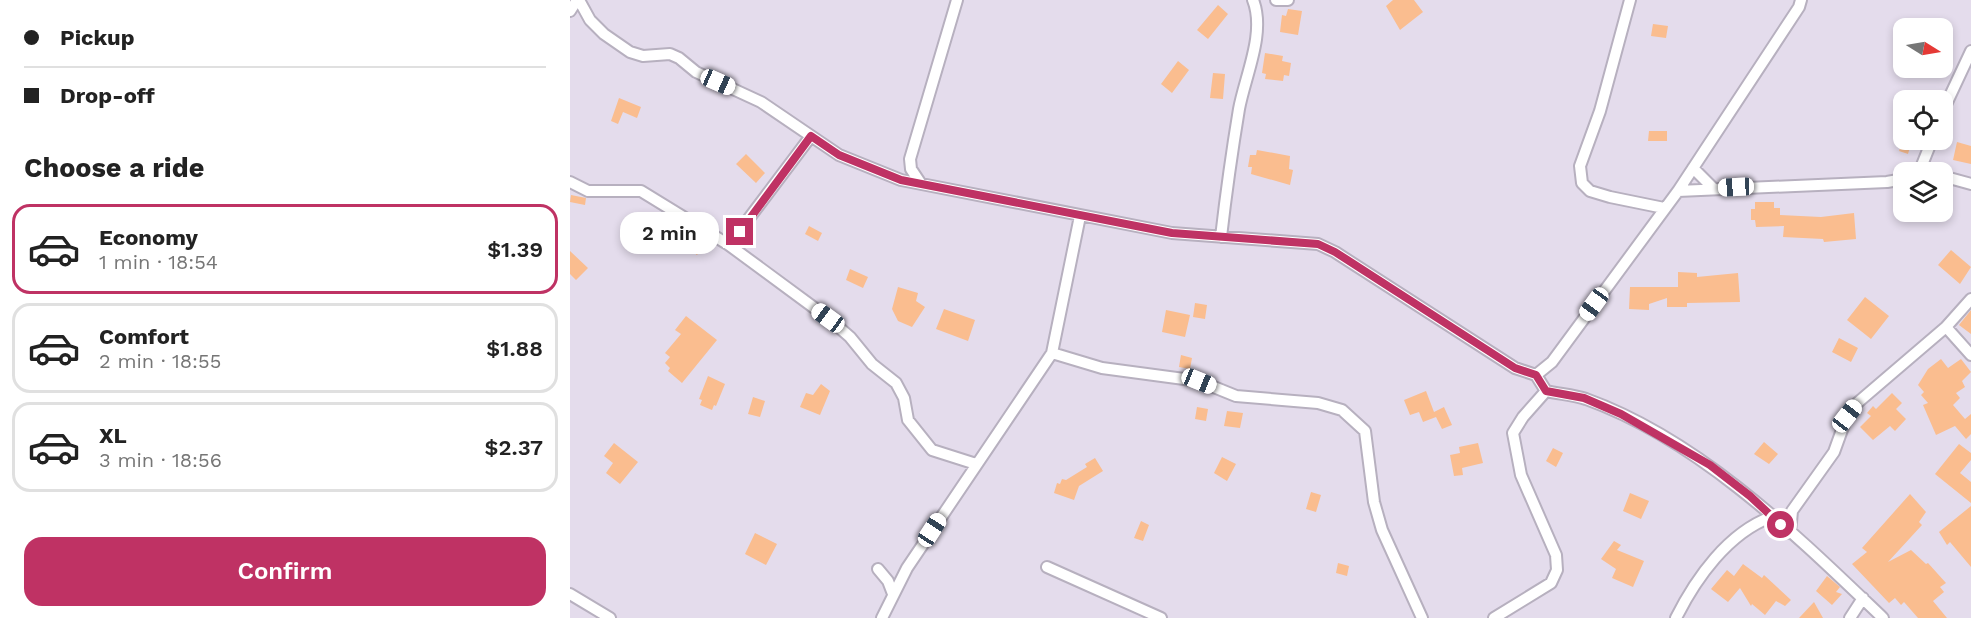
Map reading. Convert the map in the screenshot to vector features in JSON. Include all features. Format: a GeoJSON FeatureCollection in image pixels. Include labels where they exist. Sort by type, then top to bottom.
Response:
{"type":"FeatureCollection","features":[{"type":"Feature","properties":{"kind":"street"},"geometry":{"type":"LineString","coordinates":[[570,11],[578,0],[590,20],[604,34],[630,52],[643,56],[670,54],[679,58],[696,72],[761,102],[839,155],[901,180],[1172,233],[1291,240],[1318,244],[1335,252],[1515,368],[1536,375],[1546,391],[1584,398],[1621,414],[1710,465],[1750,496],[1883,618]]}},
{"type":"Feature","properties":{"kind":"street"},"geometry":{"type":"LineString","coordinates":[[921,183],[911,169],[910,159],[957,0]]}},
{"type":"Feature","properties":{"kind":"street"},"geometry":{"type":"LineString","coordinates":[[1221,237],[1239,108],[1255,41],[1257,10],[1253,0]]}},
{"type":"Feature","properties":{"kind":"street"},"geometry":{"type":"LineString","coordinates":[[1276,0],[1288,0]]}},
{"type":"Feature","properties":{"kind":"street"},"geometry":{"type":"LineString","coordinates":[[1630,0],[1600,111],[1580,166],[1582,183],[1590,191],[1664,208]]}},
{"type":"Feature","properties":{"kind":"street"},"geometry":{"type":"LineString","coordinates":[[1536,375],[1552,362],[1678,190],[1799,7],[1801,0]]}},
{"type":"Feature","properties":{"kind":"street"},"geometry":{"type":"LineString","coordinates":[[1953,90],[1971,51]]}},
{"type":"Feature","properties":{"kind":"street"},"geometry":{"type":"LineString","coordinates":[[729,245],[811,136]]}},
{"type":"Feature","properties":{"kind":"street"},"geometry":{"type":"LineString","coordinates":[[1693,168],[1713,188]]}},
{"type":"Feature","properties":{"kind":"street"},"geometry":{"type":"LineString","coordinates":[[1953,179],[1971,184]]}},
{"type":"Feature","properties":{"kind":"street"},"geometry":{"type":"LineString","coordinates":[[1678,190],[1893,181]]}},
{"type":"Feature","properties":{"kind":"street"},"geometry":{"type":"LineString","coordinates":[[570,182],[588,191],[641,191],[729,245],[828,318],[850,337],[872,364],[896,383],[904,398],[908,420],[932,450],[976,464]]}},
{"type":"Feature","properties":{"kind":"street"},"geometry":{"type":"LineString","coordinates":[[882,618],[907,568],[1052,353],[1080,216]]}},
{"type":"Feature","properties":{"kind":"street"},"geometry":{"type":"LineString","coordinates":[[1790,533],[1792,511],[1834,452],[1847,416],[1856,404],[1946,327],[1971,298]]}},
{"type":"Feature","properties":{"kind":"street"},"geometry":{"type":"LineString","coordinates":[[1946,327],[1971,355]]}},
{"type":"Feature","properties":{"kind":"street"},"geometry":{"type":"LineString","coordinates":[[1052,353],[1102,368],[1199,381],[1236,396],[1318,403],[1342,410],[1365,431],[1374,502],[1382,530],[1422,618]]}},
{"type":"Feature","properties":{"kind":"street"},"geometry":{"type":"LineString","coordinates":[[1494,618],[1551,583],[1557,570],[1556,555],[1521,475],[1513,433],[1523,417],[1546,391]]}},
{"type":"Feature","properties":{"kind":"street"},"geometry":{"type":"LineString","coordinates":[[1676,618],[1690,591],[1740,532],[1771,517]]}},
{"type":"Feature","properties":{"kind":"street"},"geometry":{"type":"LineString","coordinates":[[1047,567],[1161,618]]}},
{"type":"Feature","properties":{"kind":"street"},"geometry":{"type":"LineString","coordinates":[[878,568],[888,581],[893,594]]}},
{"type":"Feature","properties":{"kind":"street"},"geometry":{"type":"LineString","coordinates":[[570,594],[610,618]]}},
{"type":"Feature","properties":{"kind":"street"},"geometry":{"type":"LineString","coordinates":[[1850,618],[1863,598]]}},
{"type":"Feature","properties":{"kind":"building"},"geometry":{"type":"Polygon","coordinates":[[[1393,0],[1414,0],[1423,12],[1400,30],[1386,6],[1393,0]]]}},
{"type":"Feature","properties":{"kind":"building"},"geometry":{"type":"Polygon","coordinates":[[[1218,5],[1228,14],[1208,39],[1197,30],[1218,5]]]}},
{"type":"Feature","properties":{"kind":"building"},"geometry":{"type":"Polygon","coordinates":[[[1288,9],[1302,11],[1298,35],[1280,32],[1282,15],[1286,16],[1288,9]]]}},
{"type":"Feature","properties":{"kind":"building"},"geometry":{"type":"Polygon","coordinates":[[[1653,24],[1668,26],[1666,38],[1651,36],[1653,24]]]}},
{"type":"Feature","properties":{"kind":"building"},"geometry":{"type":"Polygon","coordinates":[[[1265,53],[1283,56],[1282,61],[1291,63],[1289,76],[1284,75],[1283,81],[1265,79],[1266,74],[1262,73],[1265,53]]]}},
{"type":"Feature","properties":{"kind":"building"},"geometry":{"type":"Polygon","coordinates":[[[1178,61],[1189,70],[1172,93],[1161,84],[1178,61]]]}},
{"type":"Feature","properties":{"kind":"building"},"geometry":{"type":"Polygon","coordinates":[[[1213,73],[1225,74],[1223,99],[1210,98],[1213,73]]]}},
{"type":"Feature","properties":{"kind":"building"},"geometry":{"type":"Polygon","coordinates":[[[619,98],[641,107],[637,118],[623,112],[618,124],[611,121],[619,98]]]}},
{"type":"Feature","properties":{"kind":"building"},"geometry":{"type":"Polygon","coordinates":[[[1649,131],[1667,131],[1667,141],[1648,141],[1649,131]]]}},
{"type":"Feature","properties":{"kind":"building"},"geometry":{"type":"Polygon","coordinates":[[[1957,142],[1971,146],[1971,164],[1953,160],[1957,142]]]}},
{"type":"Feature","properties":{"kind":"building"},"geometry":{"type":"Polygon","coordinates":[[[1257,150],[1290,156],[1289,169],[1293,170],[1290,185],[1251,174],[1252,167],[1248,167],[1250,155],[1256,155],[1257,150]]]}},
{"type":"Feature","properties":{"kind":"building"},"geometry":{"type":"Polygon","coordinates":[[[1899,150],[1909,150],[1908,154],[1899,150]]]}},
{"type":"Feature","properties":{"kind":"building"},"geometry":{"type":"Polygon","coordinates":[[[746,154],[765,173],[756,183],[736,164],[746,154]]]}},
{"type":"Feature","properties":{"kind":"building"},"geometry":{"type":"Polygon","coordinates":[[[571,195],[586,198],[585,205],[570,202],[571,195]]]}},
{"type":"Feature","properties":{"kind":"building"},"geometry":{"type":"Polygon","coordinates":[[[1755,202],[1774,202],[1774,208],[1780,208],[1780,215],[1821,217],[1854,213],[1856,239],[1824,242],[1823,239],[1783,237],[1784,226],[1756,227],[1755,220],[1751,220],[1751,209],[1755,209],[1755,202]]]}},
{"type":"Feature","properties":{"kind":"building"},"geometry":{"type":"Polygon","coordinates":[[[809,226],[822,233],[818,241],[805,234],[809,226]]]}},
{"type":"Feature","properties":{"kind":"building"},"geometry":{"type":"Polygon","coordinates":[[[692,231],[704,238],[700,243],[704,245],[697,255],[682,244],[692,231]]]}},
{"type":"Feature","properties":{"kind":"building"},"geometry":{"type":"Polygon","coordinates":[[[1951,250],[1971,267],[1960,284],[1938,265],[1951,250]]]}},
{"type":"Feature","properties":{"kind":"building"},"geometry":{"type":"Polygon","coordinates":[[[570,251],[588,268],[576,280],[570,274],[570,251]]]}},
{"type":"Feature","properties":{"kind":"building"},"geometry":{"type":"Polygon","coordinates":[[[850,269],[868,277],[863,288],[846,280],[850,269]]]}},
{"type":"Feature","properties":{"kind":"building"},"geometry":{"type":"Polygon","coordinates":[[[1678,272],[1697,273],[1697,277],[1738,273],[1740,302],[1687,303],[1687,307],[1667,307],[1667,298],[1649,304],[1649,310],[1629,309],[1630,287],[1678,287],[1678,272]]]}},
{"type":"Feature","properties":{"kind":"building"},"geometry":{"type":"Polygon","coordinates":[[[898,287],[918,293],[916,301],[925,307],[912,327],[898,321],[892,309],[898,287]]]}},
{"type":"Feature","properties":{"kind":"building"},"geometry":{"type":"Polygon","coordinates":[[[1865,297],[1889,316],[1871,339],[1847,320],[1865,297]]]}},
{"type":"Feature","properties":{"kind":"building"},"geometry":{"type":"Polygon","coordinates":[[[1195,303],[1207,305],[1205,319],[1193,317],[1195,303]]]}},
{"type":"Feature","properties":{"kind":"building"},"geometry":{"type":"Polygon","coordinates":[[[944,309],[975,320],[968,341],[936,329],[944,309]]]}},
{"type":"Feature","properties":{"kind":"building"},"geometry":{"type":"Polygon","coordinates":[[[1166,310],[1190,315],[1185,337],[1162,332],[1166,310]]]}},
{"type":"Feature","properties":{"kind":"building"},"geometry":{"type":"Polygon","coordinates":[[[1971,310],[1971,334],[1959,325],[1971,310]]]}},
{"type":"Feature","properties":{"kind":"building"},"geometry":{"type":"Polygon","coordinates":[[[686,316],[717,340],[682,383],[668,371],[670,368],[665,363],[670,357],[665,353],[681,334],[675,330],[686,316]]]}},
{"type":"Feature","properties":{"kind":"building"},"geometry":{"type":"Polygon","coordinates":[[[1839,338],[1858,348],[1851,362],[1832,352],[1839,338]]]}},
{"type":"Feature","properties":{"kind":"building"},"geometry":{"type":"Polygon","coordinates":[[[1181,355],[1192,358],[1190,369],[1179,367],[1181,355]]]}},
{"type":"Feature","properties":{"kind":"building"},"geometry":{"type":"Polygon","coordinates":[[[1941,359],[1948,368],[1961,359],[1971,372],[1962,381],[1965,387],[1956,393],[1960,398],[1953,405],[1965,419],[1971,414],[1971,434],[1966,439],[1955,426],[1936,435],[1923,405],[1928,403],[1921,395],[1924,392],[1918,385],[1928,369],[1941,359]]]}},
{"type":"Feature","properties":{"kind":"building"},"geometry":{"type":"Polygon","coordinates":[[[708,376],[725,384],[712,410],[700,405],[702,400],[699,399],[708,376]]]}},
{"type":"Feature","properties":{"kind":"building"},"geometry":{"type":"Polygon","coordinates":[[[821,384],[830,391],[820,415],[800,407],[806,393],[813,395],[821,384]]]}},
{"type":"Feature","properties":{"kind":"building"},"geometry":{"type":"Polygon","coordinates":[[[1426,391],[1434,412],[1444,407],[1452,425],[1442,429],[1436,417],[1423,422],[1419,412],[1410,415],[1404,400],[1426,391]]]}},
{"type":"Feature","properties":{"kind":"building"},"geometry":{"type":"Polygon","coordinates":[[[1892,393],[1902,403],[1896,409],[1906,419],[1895,431],[1890,426],[1873,440],[1860,427],[1871,416],[1867,413],[1873,406],[1876,409],[1892,393]]]}},
{"type":"Feature","properties":{"kind":"building"},"geometry":{"type":"Polygon","coordinates":[[[753,397],[765,401],[760,417],[748,414],[753,397]]]}},
{"type":"Feature","properties":{"kind":"building"},"geometry":{"type":"Polygon","coordinates":[[[1197,407],[1208,409],[1206,421],[1195,419],[1197,407]]]}},
{"type":"Feature","properties":{"kind":"building"},"geometry":{"type":"Polygon","coordinates":[[[1227,411],[1243,413],[1240,428],[1224,426],[1227,411]]]}},
{"type":"Feature","properties":{"kind":"building"},"geometry":{"type":"Polygon","coordinates":[[[1764,442],[1778,454],[1769,464],[1754,454],[1764,442]]]}},
{"type":"Feature","properties":{"kind":"building"},"geometry":{"type":"Polygon","coordinates":[[[614,443],[638,462],[620,484],[606,473],[613,463],[604,456],[614,443]]]}},
{"type":"Feature","properties":{"kind":"building"},"geometry":{"type":"Polygon","coordinates":[[[1478,443],[1483,463],[1462,468],[1463,475],[1454,476],[1450,455],[1460,453],[1459,447],[1478,443]]]}},
{"type":"Feature","properties":{"kind":"building"},"geometry":{"type":"Polygon","coordinates":[[[1959,444],[1971,453],[1971,460],[1960,473],[1971,482],[1971,503],[1935,474],[1959,444]]]}},
{"type":"Feature","properties":{"kind":"building"},"geometry":{"type":"Polygon","coordinates":[[[1553,448],[1563,453],[1556,467],[1546,461],[1553,448]]]}},
{"type":"Feature","properties":{"kind":"building"},"geometry":{"type":"Polygon","coordinates":[[[1222,457],[1236,464],[1227,481],[1214,473],[1222,457]]]}},
{"type":"Feature","properties":{"kind":"building"},"geometry":{"type":"Polygon","coordinates":[[[1095,458],[1103,471],[1079,486],[1074,500],[1054,493],[1057,483],[1060,484],[1062,479],[1066,480],[1087,467],[1085,464],[1095,458]]]}},
{"type":"Feature","properties":{"kind":"building"},"geometry":{"type":"Polygon","coordinates":[[[1311,492],[1321,495],[1316,512],[1306,509],[1311,492]]]}},
{"type":"Feature","properties":{"kind":"building"},"geometry":{"type":"Polygon","coordinates":[[[1630,493],[1649,501],[1641,519],[1623,511],[1630,493]]]}},
{"type":"Feature","properties":{"kind":"building"},"geometry":{"type":"Polygon","coordinates":[[[1910,494],[1926,512],[1919,522],[1922,525],[1888,562],[1911,550],[1926,564],[1928,563],[1946,583],[1940,587],[1944,592],[1933,601],[1947,618],[1918,618],[1904,602],[1901,605],[1895,598],[1889,603],[1852,564],[1867,552],[1862,548],[1910,494]]]}},
{"type":"Feature","properties":{"kind":"building"},"geometry":{"type":"Polygon","coordinates":[[[1971,506],[1971,567],[1950,542],[1947,545],[1939,532],[1971,506]]]}},
{"type":"Feature","properties":{"kind":"building"},"geometry":{"type":"Polygon","coordinates":[[[1141,521],[1149,525],[1143,541],[1134,538],[1141,521]]]}},
{"type":"Feature","properties":{"kind":"building"},"geometry":{"type":"Polygon","coordinates":[[[755,533],[777,544],[766,565],[745,554],[755,533]]]}},
{"type":"Feature","properties":{"kind":"building"},"geometry":{"type":"Polygon","coordinates":[[[1614,541],[1621,545],[1617,550],[1644,561],[1633,587],[1612,578],[1616,569],[1601,559],[1614,541]]]}},
{"type":"Feature","properties":{"kind":"building"},"geometry":{"type":"Polygon","coordinates":[[[1338,563],[1349,566],[1347,576],[1336,573],[1338,563]]]}},
{"type":"Feature","properties":{"kind":"building"},"geometry":{"type":"Polygon","coordinates":[[[1743,564],[1762,578],[1764,575],[1791,600],[1785,606],[1776,601],[1765,615],[1752,604],[1751,606],[1740,588],[1728,602],[1711,589],[1727,570],[1734,576],[1743,564]]]}},
{"type":"Feature","properties":{"kind":"building"},"geometry":{"type":"Polygon","coordinates":[[[1827,576],[1840,587],[1836,592],[1842,594],[1832,605],[1816,591],[1827,576]]]}},
{"type":"Feature","properties":{"kind":"building"},"geometry":{"type":"Polygon","coordinates":[[[1814,602],[1823,618],[1799,618],[1814,602]]]}},
{"type":"Feature","properties":{"kind":"route"},"geometry":{"type":"LineString","coordinates":[[740,232],[811,136],[839,155],[901,180],[1172,233],[1291,240],[1318,244],[1335,252],[1515,368],[1536,375],[1546,391],[1584,398],[1621,414],[1710,465],[1750,496],[1781,525]]}}]}
